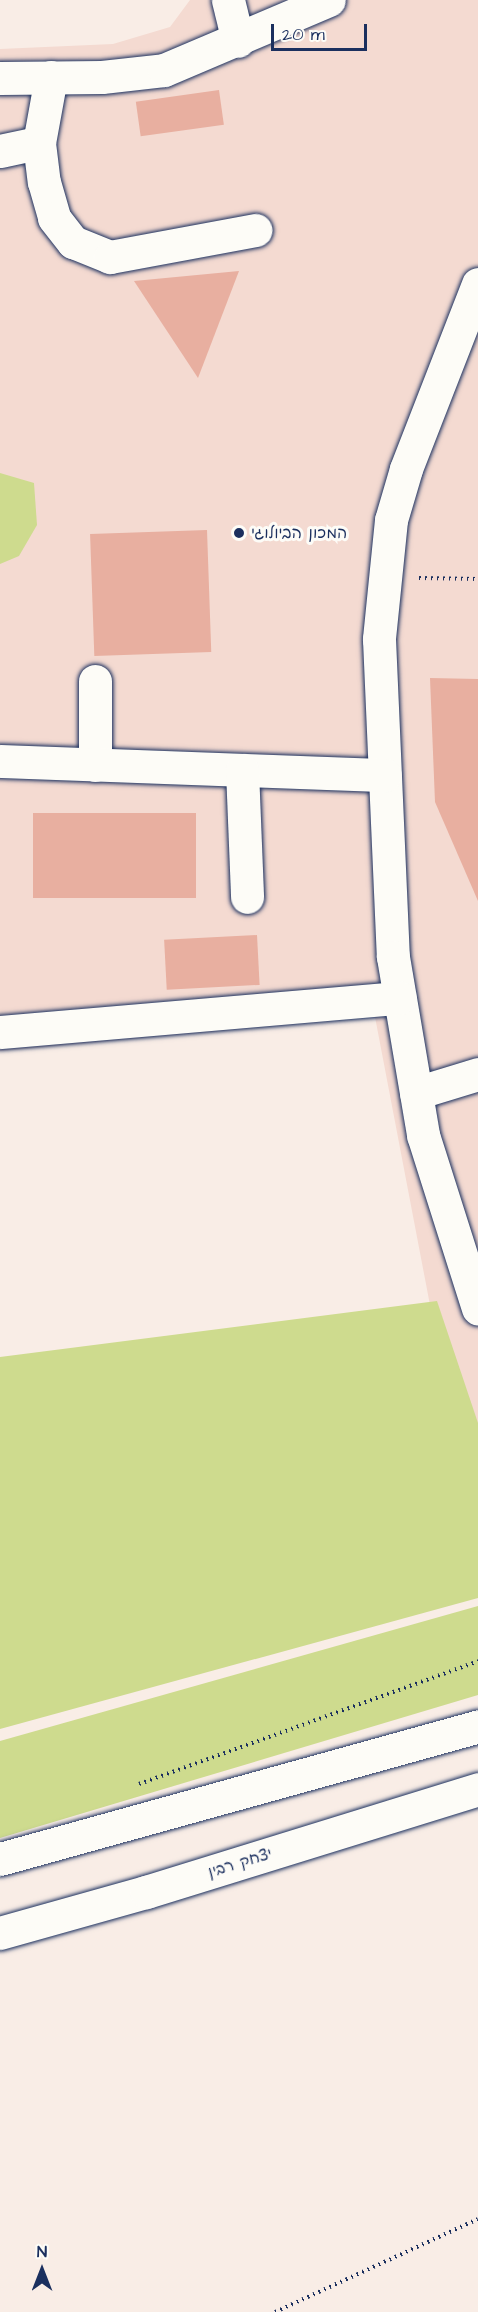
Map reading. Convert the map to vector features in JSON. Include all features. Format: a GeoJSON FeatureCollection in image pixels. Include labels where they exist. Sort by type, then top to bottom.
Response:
{"type":"FeatureCollection","features":[{"type":"Feature","properties":{"kind":"street"},"geometry":{"type":"LineString","coordinates":[[228,0],[238,41]]}},
{"type":"Feature","properties":{"kind":"street"},"geometry":{"type":"LineString","coordinates":[[0,78],[102,77],[164,69],[238,41],[329,0]]}},
{"type":"Feature","properties":{"kind":"street"},"geometry":{"type":"LineString","coordinates":[[51,77],[39,143],[54,218],[73,242],[110,257],[256,230]]}},
{"type":"Feature","properties":{"kind":"street"},"geometry":{"type":"LineString","coordinates":[[0,152],[39,143]]}},
{"type":"Feature","properties":{"kind":"street"},"geometry":{"type":"LineString","coordinates":[[478,284],[406,469],[391,520],[383,578],[379,639],[393,957],[423,1135],[478,1308]]}},
{"type":"Feature","properties":{"kind":"street"},"geometry":{"type":"LineString","coordinates":[[95,681],[95,765]]}},
{"type":"Feature","properties":{"kind":"street"},"geometry":{"type":"LineString","coordinates":[[0,761],[385,775]]}},
{"type":"Feature","properties":{"kind":"street"},"geometry":{"type":"LineString","coordinates":[[242,770],[247,897]]}},
{"type":"Feature","properties":{"kind":"street"},"geometry":{"type":"LineString","coordinates":[[0,1032],[400,998]]}},
{"type":"Feature","properties":{"kind":"street"},"geometry":{"type":"LineString","coordinates":[[416,1093],[478,1074]]}},
{"type":"Feature","properties":{"kind":"street"},"geometry":{"type":"LineString","coordinates":[[0,1859],[478,1726]]}},
{"type":"Feature","properties":{"kind":"street","name":"יצחק רבין"},"geometry":{"type":"LineString","coordinates":[[0,1933],[147,1892],[478,1789]]}},
{"type":"Feature","properties":{"kind":"path"},"geometry":{"type":"LineString","coordinates":[[383,578],[478,579]]}},
{"type":"Feature","properties":{"kind":"path"},"geometry":{"type":"LineString","coordinates":[[134,1786],[478,1661]]}},
{"type":"Feature","properties":{"kind":"path"},"geometry":{"type":"LineString","coordinates":[[274,2312],[478,2219]]}},
{"type":"Feature","properties":{"kind":"shaded area","name":"המכון הביולוגי"},"geometry":{"type":"Polygon","coordinates":[[[190,0],[478,0],[478,1445],[438,1347],[375,1017],[0,1051],[0,49],[113,44],[170,27],[190,0]]]}},
{"type":"Feature","properties":{"kind":"green space"},"geometry":{"type":"Polygon","coordinates":[[[0,473],[34,483],[37,525],[19,556],[0,564],[0,473]]]}},
{"type":"Feature","properties":{"kind":"green space"},"geometry":{"type":"Polygon","coordinates":[[[437,1301],[478,1423],[478,1598],[0,1729],[0,1357],[437,1301]]]}},
{"type":"Feature","properties":{"kind":"green space"},"geometry":{"type":"Polygon","coordinates":[[[478,1606],[478,1695],[0,1838],[0,1741],[478,1606]]]}},
{"type":"Feature","properties":{"kind":"building"},"geometry":{"type":"Polygon","coordinates":[[[219,90],[224,125],[141,136],[136,102],[219,90]]]}},
{"type":"Feature","properties":{"kind":"building"},"geometry":{"type":"Polygon","coordinates":[[[239,271],[198,378],[134,281],[239,271]]]}},
{"type":"Feature","properties":{"kind":"building"},"geometry":{"type":"Polygon","coordinates":[[[207,530],[211,652],[94,656],[90,534],[207,530]]]}},
{"type":"Feature","properties":{"kind":"building"},"geometry":{"type":"Polygon","coordinates":[[[430,678],[478,679],[478,901],[435,802],[430,678]]]}},
{"type":"Feature","properties":{"kind":"building"},"geometry":{"type":"Polygon","coordinates":[[[33,813],[196,813],[196,898],[33,898],[33,813]]]}},
{"type":"Feature","properties":{"kind":"building"},"geometry":{"type":"Polygon","coordinates":[[[257,935],[260,985],[167,990],[164,940],[257,935]]]}},
{"type":"Feature","properties":{"kind":"place","name":"המכון הביולוגי"},"geometry":{"type":"Point","coordinates":[239,533]}}]}
